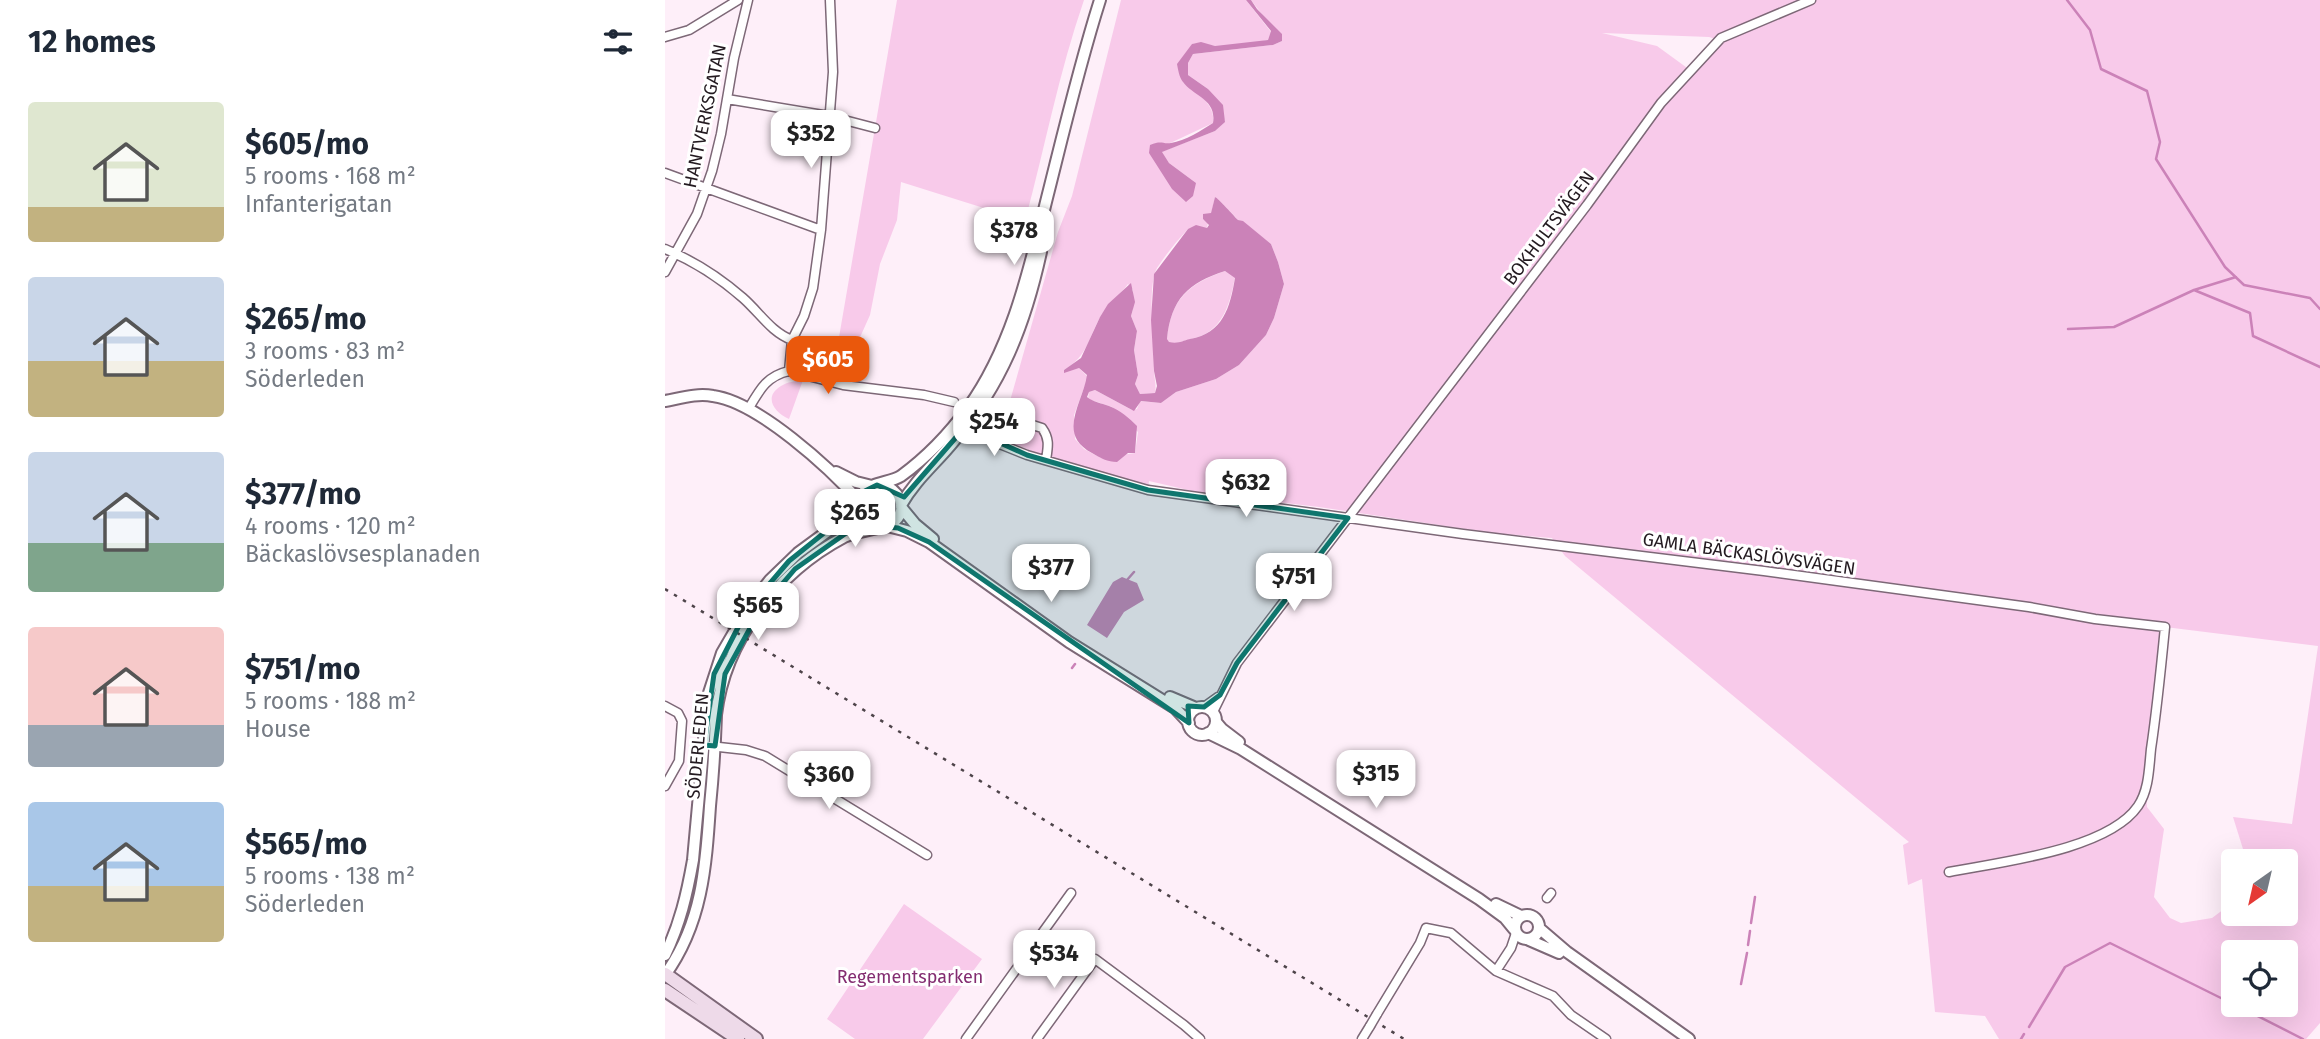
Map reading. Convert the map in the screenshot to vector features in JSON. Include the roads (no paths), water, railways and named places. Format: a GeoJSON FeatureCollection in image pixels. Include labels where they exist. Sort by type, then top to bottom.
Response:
{"type":"FeatureCollection","features":[{"type":"Feature","properties":{"kind":"main road"},"geometry":{"type":"LineString","coordinates":[[665,975],[756,1039]]}},
{"type":"Feature","properties":{"kind":"main road"},"geometry":{"type":"LineString","coordinates":[[665,990],[738,1039]]}},
{"type":"Feature","properties":{"kind":"street"},"geometry":{"type":"LineString","coordinates":[[665,37],[689,30],[738,0]]}},
{"type":"Feature","properties":{"kind":"street","name":"HANTVERKSGATAN"},"geometry":{"type":"LineString","coordinates":[[665,272],[697,214],[707,188],[718,151],[748,0]]}},
{"type":"Feature","properties":{"kind":"street"},"geometry":{"type":"LineString","coordinates":[[789,371],[792,340],[804,316],[813,288],[821,230],[833,54],[830,0]]}},
{"type":"Feature","properties":{"kind":"street","name":"SÖDERLEDEN"},"geometry":{"type":"LineString","coordinates":[[665,956],[679,924],[688,887],[709,746],[728,666],[753,619],[795,569],[823,548],[854,532],[898,517],[912,486],[961,425],[985,382],[1014,317],[1029,271],[1085,47],[1100,0]]}},
{"type":"Feature","properties":{"kind":"street","name":"BOKHULTSVÄGEN"},"geometry":{"type":"LineString","coordinates":[[1207,712],[1220,695],[1237,663],[1587,205],[1661,103],[1721,38],[1811,0]]}},
{"type":"Feature","properties":{"kind":"street"},"geometry":{"type":"LineString","coordinates":[[727,99],[829,116],[875,128]]}},
{"type":"Feature","properties":{"kind":"street"},"geometry":{"type":"LineString","coordinates":[[665,173],[821,230]]}},
{"type":"Feature","properties":{"kind":"street"},"geometry":{"type":"LineString","coordinates":[[665,249],[712,273],[746,301],[772,328],[792,340]]}},
{"type":"Feature","properties":{"kind":"street"},"geometry":{"type":"LineString","coordinates":[[749,408],[768,379],[789,371],[843,385],[924,395],[954,402]]}},
{"type":"Feature","properties":{"kind":"street"},"geometry":{"type":"LineString","coordinates":[[665,401],[705,395],[723,398],[749,408],[768,420],[824,466],[860,503],[861,514],[877,525],[907,531],[929,542],[1069,642],[1175,708],[1196,733],[1208,733],[1241,749],[1479,899],[1505,918],[1521,935],[1562,955],[1679,1039]]}},
{"type":"Feature","properties":{"kind":"street"},"geometry":{"type":"LineString","coordinates":[[988,411],[1042,428],[1048,443],[1045,460]]}},
{"type":"Feature","properties":{"kind":"street","name":"SÖDERLEDEN"},"geometry":{"type":"LineString","coordinates":[[665,975],[688,935],[702,889],[706,865],[708,696],[722,653],[747,610],[789,561],[843,520],[860,503],[863,494],[895,480],[913,467],[949,432],[961,425]]}},
{"type":"Feature","properties":{"kind":"street","name":"GAMLA BÄCKASLÖVSVÄGEN"},"geometry":{"type":"LineString","coordinates":[[961,425],[997,443],[1045,460],[1148,490],[2165,627],[2160,689],[2146,788],[2138,807],[2103,835],[2080,844],[1949,872]]}},
{"type":"Feature","properties":{"kind":"street"},"geometry":{"type":"LineString","coordinates":[[824,466],[849,480],[882,486],[897,493],[901,506],[915,524],[1049,621],[1157,690],[1187,706],[1207,712],[1226,732],[1492,902],[1521,916],[1533,917],[1539,928],[1567,952],[1689,1039]]}},
{"type":"Feature","properties":{"kind":"street"},"geometry":{"type":"LineString","coordinates":[[665,706],[678,713],[682,729],[679,761],[665,786]]}},
{"type":"Feature","properties":{"kind":"street"},"geometry":{"type":"LineString","coordinates":[[1189,723],[1190,715],[1207,712]]}},
{"type":"Feature","properties":{"kind":"street"},"geometry":{"type":"LineString","coordinates":[[1207,712],[1213,729],[1208,733]]}},
{"type":"Feature","properties":{"kind":"street"},"geometry":{"type":"LineString","coordinates":[[709,746],[746,750],[765,756],[927,855]]}},
{"type":"Feature","properties":{"kind":"street"},"geometry":{"type":"LineString","coordinates":[[972,1037],[1071,893]]}},
{"type":"Feature","properties":{"kind":"street"},"geometry":{"type":"LineString","coordinates":[[1521,916],[1516,920],[1521,935]]}},
{"type":"Feature","properties":{"kind":"street"},"geometry":{"type":"LineString","coordinates":[[1362,1039],[1420,943],[1426,928],[1451,933],[1496,971],[1553,996],[1571,1015],[1607,1039]]}},
{"type":"Feature","properties":{"kind":"street"},"geometry":{"type":"LineString","coordinates":[[1521,935],[1535,936],[1539,928]]}},
{"type":"Feature","properties":{"kind":"street"},"geometry":{"type":"LineString","coordinates":[[1496,971],[1521,935]]}},
{"type":"Feature","properties":{"kind":"street"},"geometry":{"type":"LineString","coordinates":[[1037,1039],[1095,959],[1197,1036]]}},
{"type":"Feature","properties":{"kind":"waterway"},"geometry":{"type":"LineString","coordinates":[[2067,0],[2090,30],[2101,69],[2147,91],[2160,142],[2156,159],[2225,267],[2244,285],[2310,298],[2320,309]]}},
{"type":"Feature","properties":{"kind":"waterway"},"geometry":{"type":"LineString","coordinates":[[2236,277],[2194,290],[2250,313],[2253,336],[2320,367]]}},
{"type":"Feature","properties":{"kind":"waterway"},"geometry":{"type":"LineString","coordinates":[[2068,329],[2114,327],[2194,290]]}},
{"type":"Feature","properties":{"kind":"waterway"},"geometry":{"type":"LineString","coordinates":[[1127,580],[1134,572]]}},
{"type":"Feature","properties":{"kind":"waterway"},"geometry":{"type":"LineString","coordinates":[[1072,668],[1075,664]]}},
{"type":"Feature","properties":{"kind":"waterway"},"geometry":{"type":"LineString","coordinates":[[1751,923],[1755,897]]}},
{"type":"Feature","properties":{"kind":"waterway"},"geometry":{"type":"LineString","coordinates":[[1748,945],[1750,931]]}},
{"type":"Feature","properties":{"kind":"waterway"},"geometry":{"type":"LineString","coordinates":[[2029,1027],[2065,967],[2110,943],[2221,998]]}},
{"type":"Feature","properties":{"kind":"waterway"},"geometry":{"type":"LineString","coordinates":[[1741,984],[1747,953]]}},
{"type":"Feature","properties":{"kind":"waterway"},"geometry":{"type":"LineString","coordinates":[[2260,1017],[2303,1039]]}},
{"type":"Feature","properties":{"kind":"waterway"},"geometry":{"type":"LineString","coordinates":[[2021,1039],[2024,1034]]}},
{"type":"Feature","properties":{"kind":"railway"},"geometry":{"type":"LineString","coordinates":[[665,589],[1404,1039]]}},
{"type":"Feature","properties":{"kind":"park label","name":"Regementsparken"},"geometry":{"type":"Point","coordinates":[910,977]}}]}
